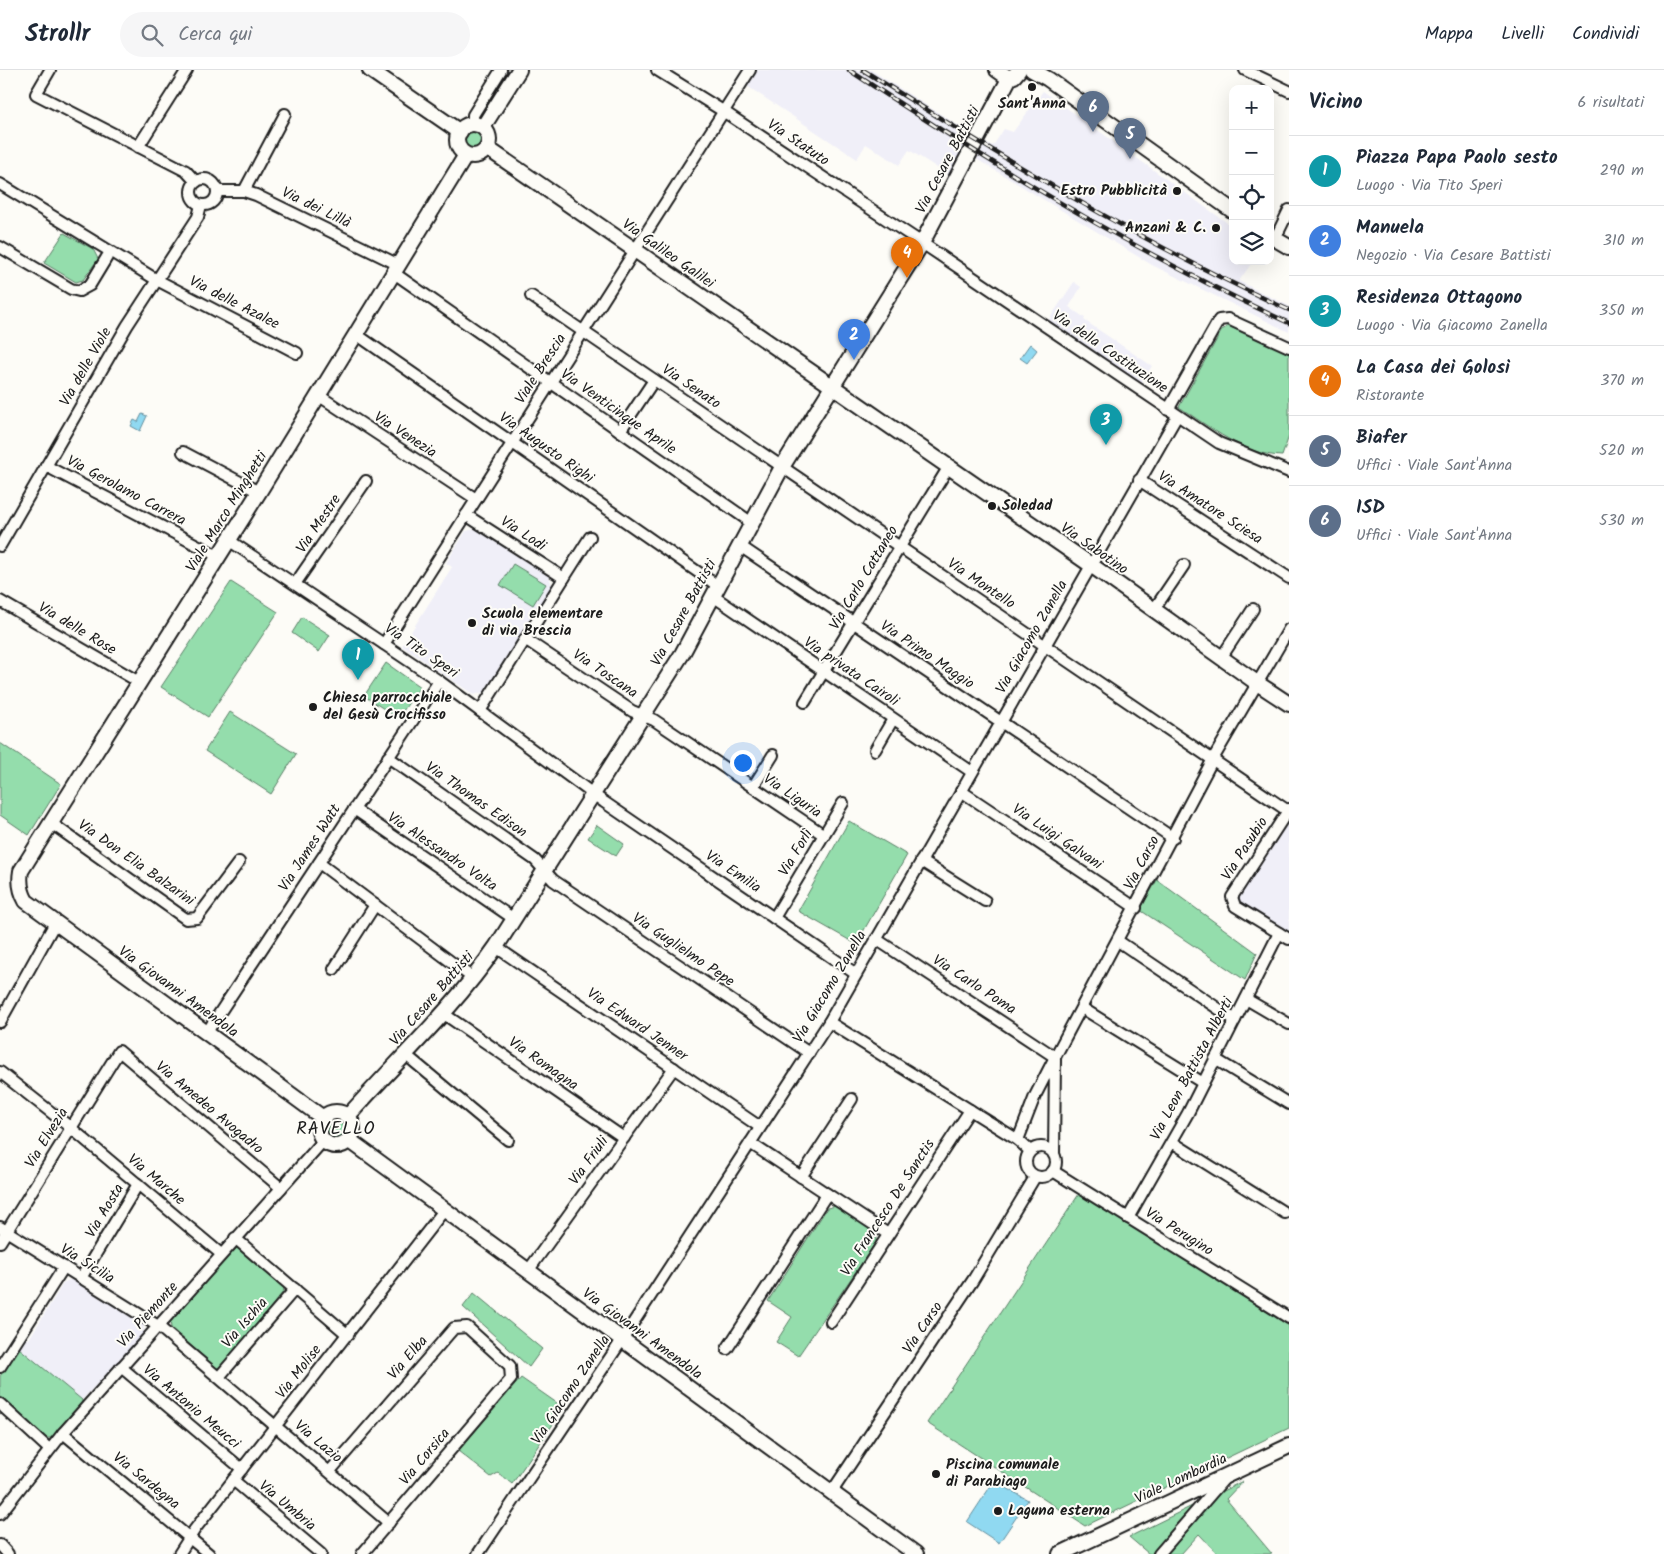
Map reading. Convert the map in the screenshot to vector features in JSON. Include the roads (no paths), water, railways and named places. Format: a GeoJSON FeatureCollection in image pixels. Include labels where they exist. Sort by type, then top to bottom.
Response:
{"type":"FeatureCollection","features":[{"type":"Feature","properties":{"kind":"street"},"geometry":{"type":"LineString","coordinates":[[50,70],[36,94],[186,171],[196,182]]}},
{"type":"Feature","properties":{"kind":"street"},"geometry":{"type":"LineString","coordinates":[[138,147],[187,70]]}},
{"type":"Feature","properties":{"kind":"street"},"geometry":{"type":"LineString","coordinates":[[370,70],[460,132]]}},
{"type":"Feature","properties":{"kind":"street"},"geometry":{"type":"LineString","coordinates":[[460,132],[457,142],[462,152],[466,155],[480,155],[487,148],[489,140],[478,126],[473,115],[501,70]]}},
{"type":"Feature","properties":{"kind":"street"},"geometry":{"type":"LineString","coordinates":[[460,132],[478,126],[519,70]]}},
{"type":"Feature","properties":{"kind":"street","name":"Via Statuto"},"geometry":{"type":"LineString","coordinates":[[657,70],[723,111],[922,242]]}},
{"type":"Feature","properties":{"kind":"street","name":"Viale Brescia"},"geometry":{"type":"LineString","coordinates":[[384,644],[750,70]]}},
{"type":"Feature","properties":{"kind":"street"},"geometry":{"type":"LineString","coordinates":[[1032,70],[1048,79],[1229,208]]}},
{"type":"Feature","properties":{"kind":"street"},"geometry":{"type":"LineString","coordinates":[[1245,70],[1289,91]]}},
{"type":"Feature","properties":{"kind":"street"},"geometry":{"type":"LineString","coordinates":[[1008,73],[1048,79]]}},
{"type":"Feature","properties":{"kind":"street","name":"Via Cesare Battisti"},"geometry":{"type":"LineString","coordinates":[[348,1116],[444,1014],[474,979],[643,716],[682,654],[782,467],[830,387],[922,242],[977,142],[1001,93],[1008,73]]}},
{"type":"Feature","properties":{"kind":"street"},"geometry":{"type":"LineString","coordinates":[[244,191],[285,114]]}},
{"type":"Feature","properties":{"kind":"street","name":"Via Galileo Galilei"},"geometry":{"type":"LineString","coordinates":[[487,148],[830,387]]}},
{"type":"Feature","properties":{"kind":"street","name":"Viale Marco Minghetti"},"geometry":{"type":"LineString","coordinates":[[21,887],[21,871],[259,492],[466,155]]}},
{"type":"Feature","properties":{"kind":"street"},"geometry":{"type":"LineString","coordinates":[[203,179],[211,181],[217,191],[213,202],[201,205],[192,197],[191,189],[196,182],[203,179]]}},
{"type":"Feature","properties":{"kind":"street","name":"Via delle Azalee"},"geometry":{"type":"LineString","coordinates":[[0,184],[156,280],[297,353]]}},
{"type":"Feature","properties":{"kind":"street","name":"Via dei Lillà"},"geometry":{"type":"LineString","coordinates":[[217,191],[244,191],[396,269]]}},
{"type":"Feature","properties":{"kind":"street","name":"Via delle Viole"},"geometry":{"type":"LineString","coordinates":[[0,546],[127,326],[198,217],[201,205]]}},
{"type":"Feature","properties":{"kind":"street"},"geometry":{"type":"LineString","coordinates":[[1274,236],[1289,210]]}},
{"type":"Feature","properties":{"kind":"street"},"geometry":{"type":"LineString","coordinates":[[1274,239],[1289,247]]}},
{"type":"Feature","properties":{"kind":"street","name":"Via della Costituzione"},"geometry":{"type":"LineString","coordinates":[[922,242],[1219,443],[1289,472]]}},
{"type":"Feature","properties":{"kind":"street"},"geometry":{"type":"LineString","coordinates":[[0,247],[75,291],[87,288],[110,252]]}},
{"type":"Feature","properties":{"kind":"street","name":"Via Venticinque Aprile"},"geometry":{"type":"LineString","coordinates":[[396,269],[551,383],[752,523]]}},
{"type":"Feature","properties":{"kind":"street","name":"Via Senato"},"geometry":{"type":"LineString","coordinates":[[530,296],[782,467]]}},
{"type":"Feature","properties":{"kind":"street"},"geometry":{"type":"LineString","coordinates":[[1168,410],[1219,320],[1228,319],[1289,347]]}},
{"type":"Feature","properties":{"kind":"street","name":"Via Augusto Righi"},"geometry":{"type":"LineString","coordinates":[[356,334],[512,442],[716,591]]}},
{"type":"Feature","properties":{"kind":"street"},"geometry":{"type":"LineString","coordinates":[[620,431],[654,380]]}},
{"type":"Feature","properties":{"kind":"street","name":"Via Sabotino"},"geometry":{"type":"LineString","coordinates":[[830,387],[1090,565],[1257,684],[1289,704]]}},
{"type":"Feature","properties":{"kind":"street","name":"Via Venezia"},"geometry":{"type":"LineString","coordinates":[[318,395],[476,499]]}},
{"type":"Feature","properties":{"kind":"street","name":"Via Giacomo Zanella"},"geometry":{"type":"LineString","coordinates":[[478,1554],[622,1340],[829,1022],[1177,416]]}},
{"type":"Feature","properties":{"kind":"street"},"geometry":{"type":"LineString","coordinates":[[183,452],[259,492]]}},
{"type":"Feature","properties":{"kind":"street","name":"Via Gerolamo Carrera"},"geometry":{"type":"LineString","coordinates":[[46,466],[218,556]]}},
{"type":"Feature","properties":{"kind":"street","name":"Via Montello"},"geometry":{"type":"LineString","coordinates":[[782,467],[1289,810]]}},
{"type":"Feature","properties":{"kind":"street","name":"Via Carlo Cattaneo"},"geometry":{"type":"LineString","coordinates":[[805,702],[948,468]]}},
{"type":"Feature","properties":{"kind":"street","name":"Via Amatore Sciesa"},"geometry":{"type":"LineString","coordinates":[[1139,480],[1289,578]]}},
{"type":"Feature","properties":{"kind":"street","name":"Via Mestre"},"geometry":{"type":"LineString","coordinates":[[295,584],[366,481]]}},
{"type":"Feature","properties":{"kind":"street","name":"Via Lodi"},"geometry":{"type":"LineString","coordinates":[[466,515],[564,578]]}},
{"type":"Feature","properties":{"kind":"street"},"geometry":{"type":"LineString","coordinates":[[480,711],[590,538]]}},
{"type":"Feature","properties":{"kind":"street","name":"Via Tito Speri"},"geometry":{"type":"LineString","coordinates":[[228,539],[439,681],[593,794]]}},
{"type":"Feature","properties":{"kind":"street","name":"Via Primo Maggio"},"geometry":{"type":"LineString","coordinates":[[740,546],[1173,838]]}},
{"type":"Feature","properties":{"kind":"street"},"geometry":{"type":"LineString","coordinates":[[1153,611],[1184,565]]}},
{"type":"Feature","properties":{"kind":"street","name":"Via privata Cairoli"},"geometry":{"type":"LineString","coordinates":[[716,591],[824,671],[972,772]]}},
{"type":"Feature","properties":{"kind":"street","name":"Via delle Rose"},"geometry":{"type":"LineString","coordinates":[[0,601],[138,682]]}},
{"type":"Feature","properties":{"kind":"street"},"geometry":{"type":"LineString","coordinates":[[1221,658],[1253,609]]}},
{"type":"Feature","properties":{"kind":"street","name":"Via Carso"},"geometry":{"type":"LineString","coordinates":[[1018,1140],[1035,1096],[1055,1056],[1136,908],[1213,759],[1289,629]]}},
{"type":"Feature","properties":{"kind":"street","name":"Via Toscana"},"geometry":{"type":"LineString","coordinates":[[525,640],[632,711],[643,716]]}},
{"type":"Feature","properties":{"kind":"street","name":"Via James Watt"},"geometry":{"type":"LineString","coordinates":[[207,1032],[439,681]]}},
{"type":"Feature","properties":{"kind":"street","name":"Via Liguria"},"geometry":{"type":"LineString","coordinates":[[643,716],[654,720],[824,835]]}},
{"type":"Feature","properties":{"kind":"street"},"geometry":{"type":"LineString","coordinates":[[875,750],[893,718]]}},
{"type":"Feature","properties":{"kind":"street"},"geometry":{"type":"LineString","coordinates":[[753,787],[773,755]]}},
{"type":"Feature","properties":{"kind":"street","name":"Via Thomas Edison"},"geometry":{"type":"LineString","coordinates":[[388,757],[535,860],[544,870]]}},
{"type":"Feature","properties":{"kind":"street","name":"Via Luigi Galvani"},"geometry":{"type":"LineString","coordinates":[[961,791],[1136,908]]}},
{"type":"Feature","properties":{"kind":"street","name":"Via Emilia"},"geometry":{"type":"LineString","coordinates":[[593,794],[856,974]]}},
{"type":"Feature","properties":{"kind":"street","name":"Via Forlì"},"geometry":{"type":"LineString","coordinates":[[774,918],[843,803]]}},
{"type":"Feature","properties":{"kind":"street","name":"Via Alessandro Volta"},"geometry":{"type":"LineString","coordinates":[[354,809],[514,919]]}},
{"type":"Feature","properties":{"kind":"street","name":"Via Pasubio"},"geometry":{"type":"LineString","coordinates":[[1279,933],[1235,906],[1232,897],[1289,810]]}},
{"type":"Feature","properties":{"kind":"street","name":"Via Don Elia Balzarini"},"geometry":{"type":"LineString","coordinates":[[51,823],[186,919],[197,918],[239,862]]}},
{"type":"Feature","properties":{"kind":"street"},"geometry":{"type":"LineString","coordinates":[[921,861],[984,901]]}},
{"type":"Feature","properties":{"kind":"street"},"geometry":{"type":"LineString","coordinates":[[319,863],[474,979]]}},
{"type":"Feature","properties":{"kind":"street","name":"Via Guglielmo Pepe"},"geometry":{"type":"LineString","coordinates":[[544,870],[552,880],[808,1053]]}},
{"type":"Feature","properties":{"kind":"street","name":"Via Giovanni Amendola"},"geometry":{"type":"LineString","coordinates":[[21,887],[26,901],[323,1118]]}},
{"type":"Feature","properties":{"kind":"street"},"geometry":{"type":"LineString","coordinates":[[334,969],[375,905]]}},
{"type":"Feature","properties":{"kind":"street"},"geometry":{"type":"LineString","coordinates":[[0,1022],[55,923]]}},
{"type":"Feature","properties":{"kind":"street"},"geometry":{"type":"LineString","coordinates":[[1279,933],[1289,939]]}},
{"type":"Feature","properties":{"kind":"street","name":"Via Leon Battista Alberti"},"geometry":{"type":"LineString","coordinates":[[1128,1218],[1172,1142],[1279,933]]}},
{"type":"Feature","properties":{"kind":"street","name":"Via Carlo Poma"},"geometry":{"type":"LineString","coordinates":[[876,938],[1055,1056]]}},
{"type":"Feature","properties":{"kind":"street"},"geometry":{"type":"LineString","coordinates":[[1118,941],[1235,1020]]}},
{"type":"Feature","properties":{"kind":"street","name":"Via Edward Jenner"},"geometry":{"type":"LineString","coordinates":[[496,947],[760,1127]]}},
{"type":"Feature","properties":{"kind":"street"},"geometry":{"type":"LineString","coordinates":[[1246,999],[1289,1024]]}},
{"type":"Feature","properties":{"kind":"street"},"geometry":{"type":"LineString","coordinates":[[1082,1008],[1203,1083]]}},
{"type":"Feature","properties":{"kind":"street","name":"Via Romagna"},"geometry":{"type":"LineString","coordinates":[[444,1014],[624,1138]]}},
{"type":"Feature","properties":{"kind":"street"},"geometry":{"type":"LineString","coordinates":[[829,1022],[1018,1140],[1030,1151]]}},
{"type":"Feature","properties":{"kind":"street","name":"Via Elvezia"},"geometry":{"type":"LineString","coordinates":[[0,1242],[3,1229],[71,1128],[119,1051]]}},
{"type":"Feature","properties":{"kind":"street","name":"Via Amedeo Avogadro"},"geometry":{"type":"LineString","coordinates":[[119,1051],[281,1188]]}},
{"type":"Feature","properties":{"kind":"street"},"geometry":{"type":"LineString","coordinates":[[406,1055],[508,1140]]}},
{"type":"Feature","properties":{"kind":"street","name":"Via Carso"},"geometry":{"type":"LineString","coordinates":[[1054,1155],[1055,1056]]}},
{"type":"Feature","properties":{"kind":"street"},"geometry":{"type":"LineString","coordinates":[[1215,1060],[1289,1104]]}},
{"type":"Feature","properties":{"kind":"street","name":"Via Friuli"},"geometry":{"type":"LineString","coordinates":[[528,1271],[674,1068]]}},
{"type":"Feature","properties":{"kind":"street","name":"Via Marche"},"geometry":{"type":"LineString","coordinates":[[0,1072],[71,1128],[221,1254]]}},
{"type":"Feature","properties":{"kind":"street"},"geometry":{"type":"LineString","coordinates":[[801,1177],[852,1099]]}},
{"type":"Feature","properties":{"kind":"street","name":"Via Francesco De Sanctis"},"geometry":{"type":"LineString","coordinates":[[830,1322],[970,1110]]}},
{"type":"Feature","properties":{"kind":"street"},"geometry":{"type":"LineString","coordinates":[[335,1112],[348,1116],[354,1128],[349,1140],[337,1146],[324,1140],[319,1129],[323,1118],[335,1112]]}},
{"type":"Feature","properties":{"kind":"street","name":"Via Piemonte"},"geometry":{"type":"LineString","coordinates":[[0,1514],[49,1449],[324,1140]]}},
{"type":"Feature","properties":{"kind":"street","name":"Via Giovanni Amendola"},"geometry":{"type":"LineString","coordinates":[[349,1140],[916,1554]]}},
{"type":"Feature","properties":{"kind":"street"},"geometry":{"type":"LineString","coordinates":[[1172,1142],[1285,1213]]}},
{"type":"Feature","properties":{"kind":"street"},"geometry":{"type":"LineString","coordinates":[[750,1143],[888,1234]]}},
{"type":"Feature","properties":{"kind":"street"},"geometry":{"type":"LineString","coordinates":[[1043,1147],[1054,1155],[1056,1163],[1054,1171],[1046,1177],[1036,1177],[1031,1174],[1026,1166],[1025,1160],[1030,1151],[1043,1147]]}},
{"type":"Feature","properties":{"kind":"street","name":"Via Perugino"},"geometry":{"type":"LineString","coordinates":[[1054,1171],[1289,1318]]}},
{"type":"Feature","properties":{"kind":"street","name":"Via Carso"},"geometry":{"type":"LineString","coordinates":[[831,1493],[973,1280],[1036,1177]]}},
{"type":"Feature","properties":{"kind":"street","name":"Via Aosta"},"geometry":{"type":"LineString","coordinates":[[81,1278],[138,1184]]}},
{"type":"Feature","properties":{"kind":"street"},"geometry":{"type":"LineString","coordinates":[[727,1350],[827,1194]]}},
{"type":"Feature","properties":{"kind":"street","name":"Via Molise"},"geometry":{"type":"LineString","coordinates":[[178,1554],[233,1480],[445,1210]]}},
{"type":"Feature","properties":{"kind":"street","name":"Via Sicilia"},"geometry":{"type":"LineString","coordinates":[[3,1229],[158,1326]]}},
{"type":"Feature","properties":{"kind":"street"},"geometry":{"type":"LineString","coordinates":[[235,1238],[348,1335]]}},
{"type":"Feature","properties":{"kind":"street"},"geometry":{"type":"LineString","coordinates":[[0,1367],[64,1267]]}},
{"type":"Feature","properties":{"kind":"street","name":"Via Ischia"},"geometry":{"type":"LineString","coordinates":[[219,1378],[295,1289]]}},
{"type":"Feature","properties":{"kind":"street","name":"Via Lazio"},"geometry":{"type":"LineString","coordinates":[[158,1326],[389,1523]]}},
{"type":"Feature","properties":{"kind":"street","name":"Via Elba"},"geometry":{"type":"LineString","coordinates":[[330,1471],[454,1328],[468,1326],[510,1366],[511,1379]]}},
{"type":"Feature","properties":{"kind":"street","name":"Via Antonio Meucci"},"geometry":{"type":"LineString","coordinates":[[121,1367],[242,1469]]}},
{"type":"Feature","properties":{"kind":"street","name":"Via Corsica"},"geometry":{"type":"LineString","coordinates":[[362,1554],[511,1379]]}},
{"type":"Feature","properties":{"kind":"street"},"geometry":{"type":"LineString","coordinates":[[0,1404],[49,1449]]}},
{"type":"Feature","properties":{"kind":"street","name":"Via Sardegna"},"geometry":{"type":"LineString","coordinates":[[63,1433],[209,1554]]}},
{"type":"Feature","properties":{"kind":"street","name":"Viale Lombardia"},"geometry":{"type":"LineString","coordinates":[[1060,1554],[1289,1446]]}},
{"type":"Feature","properties":{"kind":"street"},"geometry":{"type":"LineString","coordinates":[[1159,1554],[1228,1475]]}},
{"type":"Feature","properties":{"kind":"street","name":"Via Umbria"},"geometry":{"type":"LineString","coordinates":[[233,1480],[321,1554]]}},
{"type":"Feature","properties":{"kind":"street"},"geometry":{"type":"LineString","coordinates":[[0,1545],[8,1554]]}},
{"type":"Feature","properties":{"kind":"water"},"geometry":{"type":"Polygon","coordinates":[[[1030,344],[1037,350],[1027,363],[1020,358],[1030,344]]]}},
{"type":"Feature","properties":{"kind":"water"},"geometry":{"type":"Polygon","coordinates":[[[142,414],[147,416],[140,431],[131,426],[134,420],[138,422],[142,414]]]}},
{"type":"Feature","properties":{"kind":"water","name":"Laguna esterna"},"geometry":{"type":"Polygon","coordinates":[[[994,1481],[1028,1500],[999,1543],[967,1522],[994,1481]]]}},
{"type":"Feature","properties":{"kind":"railway"},"geometry":{"type":"LineString","coordinates":[[849,70],[1010,173],[1064,205],[1175,267],[1289,323]]}},
{"type":"Feature","properties":{"kind":"railway"},"geometry":{"type":"LineString","coordinates":[[863,70],[967,135],[1125,227],[1234,284],[1289,310]]}},
{"type":"Feature","properties":{"kind":"place","name":"Sant'Anna"},"geometry":{"type":"Point","coordinates":[1032,87]}},
{"type":"Feature","properties":{"kind":"place","name":"ISD"},"geometry":{"type":"Point","coordinates":[1093,132]}},
{"type":"Feature","properties":{"kind":"place","name":"Biafer"},"geometry":{"type":"Point","coordinates":[1130,159]}},
{"type":"Feature","properties":{"kind":"place","name":"Estro Pubblicità"},"geometry":{"type":"Point","coordinates":[1177,191]}},
{"type":"Feature","properties":{"kind":"place","name":"Anzani & C."},"geometry":{"type":"Point","coordinates":[1216,228]}},
{"type":"Feature","properties":{"kind":"place","name":"La Casa dei Golosi"},"geometry":{"type":"Point","coordinates":[907,278]}},
{"type":"Feature","properties":{"kind":"place","name":"Manuela"},"geometry":{"type":"Point","coordinates":[854,360]}},
{"type":"Feature","properties":{"kind":"place","name":"Residenza Ottagono"},"geometry":{"type":"Point","coordinates":[1106,445]}},
{"type":"Feature","properties":{"kind":"place","name":"Soledad"},"geometry":{"type":"Point","coordinates":[992,506]}},
{"type":"Feature","properties":{"kind":"place","name":"Scuola elementare di via Brescia"},"geometry":{"type":"Point","coordinates":[472,623]}},
{"type":"Feature","properties":{"kind":"place","name":"Piazza Papa Paolo sesto"},"geometry":{"type":"Point","coordinates":[358,680]}},
{"type":"Feature","properties":{"kind":"place","name":"Chiesa parrocchiale del Gesù Crocifisso"},"geometry":{"type":"Point","coordinates":[313,707]}},
{"type":"Feature","properties":{"kind":"place","name":"Piscina comunale di Parabiago"},"geometry":{"type":"Point","coordinates":[936,1474]}},
{"type":"Feature","properties":{"kind":"place","name":"Laguna esterna"},"geometry":{"type":"Point","coordinates":[998,1511]}},
{"type":"Feature","properties":{"kind":"district","name":"RAVELLO"},"geometry":{"type":"Point","coordinates":[336,1129]}}]}
